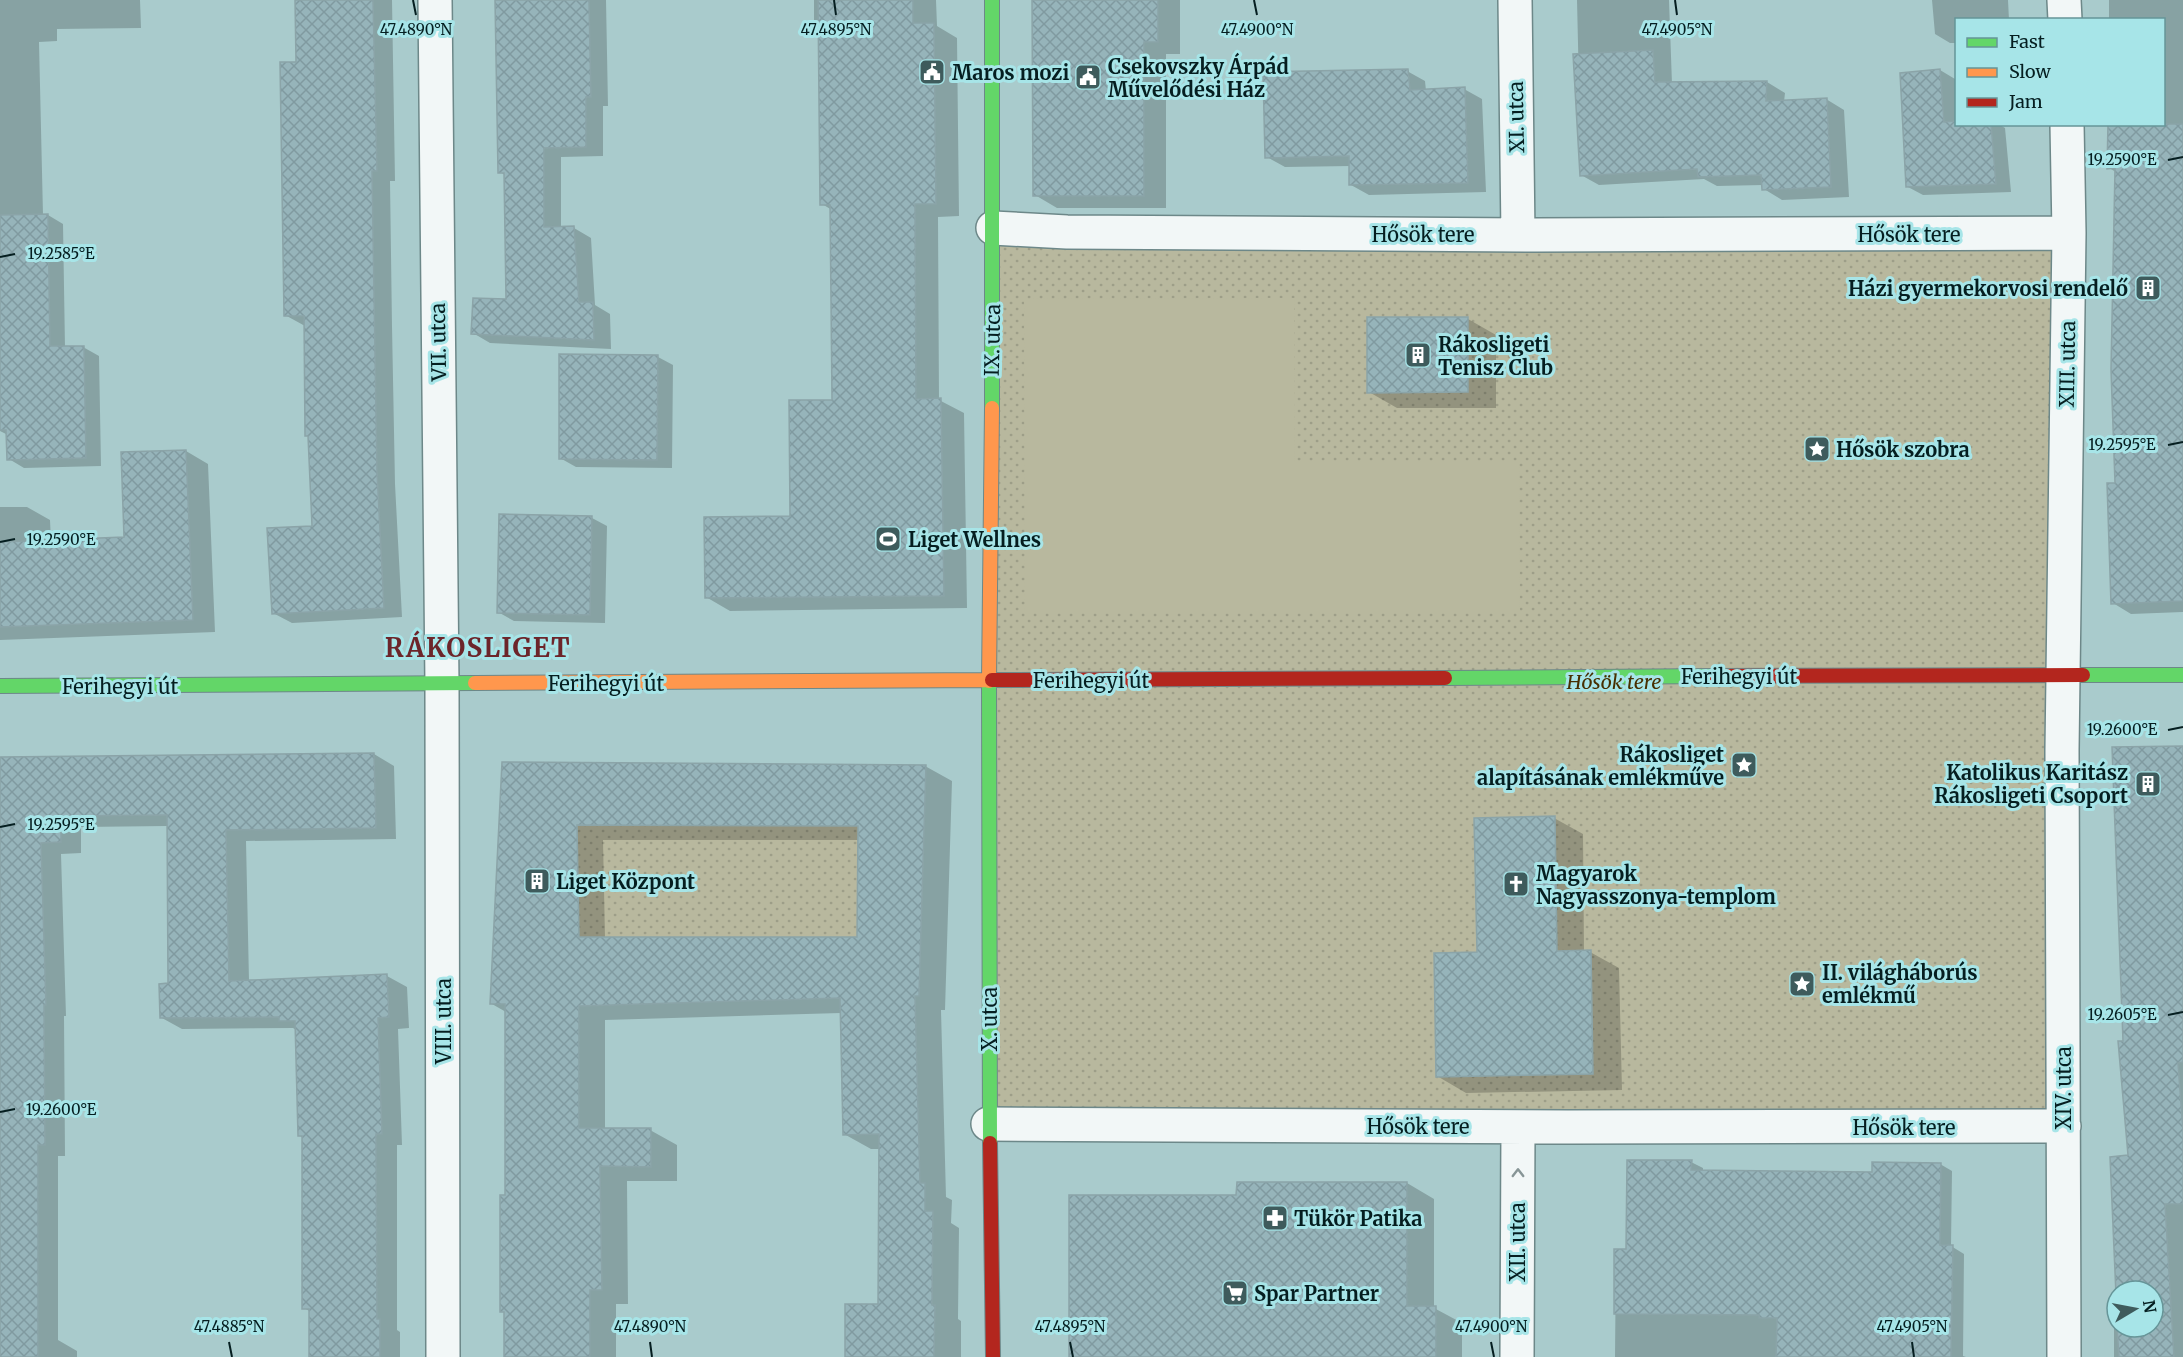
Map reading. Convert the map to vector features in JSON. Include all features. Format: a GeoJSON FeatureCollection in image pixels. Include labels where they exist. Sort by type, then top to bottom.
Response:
{"type":"FeatureCollection","features":[{"type":"Feature","properties":{"kind":"street","name":"VII. utca"},"geometry":{"type":"LineString","coordinates":[[435,0],[442,685]]}},
{"type":"Feature","properties":{"kind":"street","name":"IX. utca"},"geometry":{"type":"LineString","coordinates":[[989,681],[995,149],[992,0]]}},
{"type":"Feature","properties":{"kind":"street","name":"XI. utca"},"geometry":{"type":"LineString","coordinates":[[1515,0],[1518,235]]}},
{"type":"Feature","properties":{"kind":"street"},"geometry":{"type":"LineString","coordinates":[[2064,0],[2065,18]]}},
{"type":"Feature","properties":{"kind":"street","name":"XIII. utca"},"geometry":{"type":"LineString","coordinates":[[2062,676],[2069,233],[2067,126]]}},
{"type":"Feature","properties":{"kind":"street","name":"Hősök tere"},"geometry":{"type":"LineString","coordinates":[[993,228],[1067,232],[1518,235],[2069,233]]}},
{"type":"Feature","properties":{"kind":"street","name":"Ferihegyi út"},"geometry":{"type":"LineString","coordinates":[[0,686],[2183,675]]}},
{"type":"Feature","properties":{"kind":"street","name":"XIV. utca"},"geometry":{"type":"LineString","coordinates":[[2062,676],[2064,1357]]}},
{"type":"Feature","properties":{"kind":"street","name":"X. utca"},"geometry":{"type":"LineString","coordinates":[[989,681],[988,1124],[993,1357]]}},
{"type":"Feature","properties":{"kind":"street","name":"VIII. utca"},"geometry":{"type":"LineString","coordinates":[[442,685],[443,1357]]}},
{"type":"Feature","properties":{"kind":"street","name":"Hősök tere"},"geometry":{"type":"LineString","coordinates":[[988,1124],[1518,1127],[2064,1126]]}},
{"type":"Feature","properties":{"kind":"street","name":"XII. utca"},"geometry":{"type":"LineString","coordinates":[[1517,1357],[1518,1127]]}},
{"type":"Feature","properties":{"kind":"green space","name":"Hősök tere"},"geometry":{"type":"Polygon","coordinates":[[[993,228],[2069,233],[2064,1126],[988,1124],[993,228]]]}},
{"type":"Feature","properties":{"kind":"green space"},"geometry":{"type":"Polygon","coordinates":[[[1294,298],[1295,463],[1519,463],[1520,611],[1025,611],[1024,299],[1294,298]]]}},
{"type":"Feature","properties":{"kind":"green space"},"geometry":{"type":"Polygon","coordinates":[[[577,826],[858,826],[857,937],[579,938],[577,826]]]}},
{"type":"Feature","properties":{"kind":"building"},"geometry":{"type":"Polygon","coordinates":[[[295,0],[373,0],[377,171],[372,171],[377,472],[384,608],[272,614],[267,528],[312,526],[308,436],[305,436],[304,316],[284,316],[280,62],[296,62],[295,0]]]}},
{"type":"Feature","properties":{"kind":"building"},"geometry":{"type":"Polygon","coordinates":[[[495,0],[589,0],[591,97],[586,97],[586,147],[544,148],[544,227],[574,226],[579,302],[593,302],[594,340],[471,334],[473,298],[506,299],[504,173],[498,173],[495,0]]]}},
{"type":"Feature","properties":{"kind":"building"},"geometry":{"type":"Polygon","coordinates":[[[818,0],[913,0],[913,23],[934,23],[936,204],[915,204],[916,399],[941,398],[944,596],[705,598],[704,517],[790,516],[789,400],[832,400],[830,205],[820,205],[818,0]]]}},
{"type":"Feature","properties":{"kind":"building","name":"Csekovszky Árpád Művelődési Ház"},"geometry":{"type":"Polygon","coordinates":[[[1032,0],[1158,0],[1158,42],[1144,42],[1144,196],[1033,196],[1032,0]]]}},
{"type":"Feature","properties":{"kind":"building"},"geometry":{"type":"Polygon","coordinates":[[[1653,50],[1655,82],[1767,81],[1766,101],[1827,98],[1831,187],[1762,190],[1761,175],[1698,177],[1697,169],[1580,176],[1573,54],[1653,50]]]}},
{"type":"Feature","properties":{"kind":"building"},"geometry":{"type":"Polygon","coordinates":[[[1408,69],[1410,90],[1465,87],[1468,183],[1349,185],[1349,156],[1265,158],[1263,72],[1408,69]]]}},
{"type":"Feature","properties":{"kind":"building"},"geometry":{"type":"Polygon","coordinates":[[[1940,69],[1944,122],[1955,121],[1955,126],[1991,126],[1996,184],[1906,187],[1900,73],[1940,69]]]}},
{"type":"Feature","properties":{"kind":"building"},"geometry":{"type":"Polygon","coordinates":[[[2183,124],[2183,601],[2111,604],[2107,483],[2115,483],[2111,370],[2115,168],[2107,169],[2108,126],[2183,124]]]}},
{"type":"Feature","properties":{"kind":"building"},"geometry":{"type":"Polygon","coordinates":[[[48,214],[50,346],[84,346],[86,458],[7,460],[6,430],[0,430],[0,215],[48,214]]]}},
{"type":"Feature","properties":{"kind":"building","name":"Rákosligeti Tenisz Club"},"geometry":{"type":"Polygon","coordinates":[[[1367,317],[1468,317],[1468,392],[1367,393],[1367,317]]]}},
{"type":"Feature","properties":{"kind":"building"},"geometry":{"type":"Polygon","coordinates":[[[559,354],[658,355],[657,460],[559,459],[559,354]]]}},
{"type":"Feature","properties":{"kind":"building"},"geometry":{"type":"Polygon","coordinates":[[[186,450],[193,620],[0,627],[0,542],[124,537],[121,452],[186,450]]]}},
{"type":"Feature","properties":{"kind":"building"},"geometry":{"type":"Polygon","coordinates":[[[499,514],[592,516],[590,615],[497,613],[499,514]]]}},
{"type":"Feature","properties":{"kind":"building"},"geometry":{"type":"Polygon","coordinates":[[[2183,746],[2183,1062],[2178,1063],[2183,1131],[2183,1204],[2165,1204],[2174,1357],[2119,1357],[2118,1339],[2165,1339],[2165,1279],[2115,1279],[2110,1157],[2128,1155],[2118,1041],[2123,1041],[2112,747],[2183,746]]]}},
{"type":"Feature","properties":{"kind":"building"},"geometry":{"type":"Polygon","coordinates":[[[374,753],[376,828],[226,830],[229,981],[387,974],[389,1017],[378,1018],[382,1134],[376,1134],[377,1319],[380,1319],[380,1357],[309,1357],[309,1309],[302,1309],[302,1136],[298,1136],[295,1021],[279,1021],[279,1017],[160,1018],[159,984],[168,983],[167,815],[61,816],[61,842],[41,843],[46,1005],[44,1005],[45,1145],[38,1145],[38,1357],[0,1357],[0,757],[374,753]]]}},
{"type":"Feature","properties":{"kind":"building"},"geometry":{"type":"Polygon","coordinates":[[[502,762],[926,765],[919,996],[915,996],[920,1183],[925,1183],[925,1211],[933,1211],[934,1357],[845,1357],[845,1304],[878,1304],[879,1134],[843,1135],[840,998],[579,1006],[579,1128],[651,1128],[651,1167],[600,1166],[602,1290],[590,1290],[590,1357],[504,1357],[504,1312],[500,1312],[500,1195],[505,1195],[505,1004],[490,1004],[502,762]],[[577,825],[579,937],[857,937],[858,826],[577,825]]]}},
{"type":"Feature","properties":{"kind":"building","name":"Magyarok Nagyasszonya-templom"},"geometry":{"type":"Polygon","coordinates":[[[1555,816],[1557,951],[1591,950],[1593,1074],[1436,1077],[1434,953],[1477,952],[1474,818],[1555,816]]]}},
{"type":"Feature","properties":{"kind":"building"},"geometry":{"type":"Polygon","coordinates":[[[1627,1160],[1692,1160],[1691,1170],[1872,1172],[1872,1162],[1941,1163],[1940,1245],[1953,1245],[1951,1357],[1776,1357],[1777,1318],[1759,1318],[1759,1315],[1614,1314],[1614,1249],[1626,1249],[1627,1160]]]}},
{"type":"Feature","properties":{"kind":"building"},"geometry":{"type":"Polygon","coordinates":[[[1237,1182],[1407,1182],[1407,1306],[1436,1306],[1436,1357],[1069,1357],[1069,1195],[1236,1195],[1237,1182]]]}},
{"type":"Feature","properties":{"kind":"traffic: fast"},"geometry":{"type":"LineString","coordinates":[[992,0],[992,408]]}},
{"type":"Feature","properties":{"kind":"traffic: fast"},"geometry":{"type":"LineString","coordinates":[[2083,675],[2183,675]]}},
{"type":"Feature","properties":{"kind":"traffic: fast"},"geometry":{"type":"LineString","coordinates":[[1445,678],[1716,676]]}},
{"type":"Feature","properties":{"kind":"traffic: fast"},"geometry":{"type":"LineString","coordinates":[[989,681],[990,1143]]}},
{"type":"Feature","properties":{"kind":"traffic: fast"},"geometry":{"type":"LineString","coordinates":[[0,686],[475,683]]}},
{"type":"Feature","properties":{"kind":"traffic: slow"},"geometry":{"type":"LineString","coordinates":[[989,681],[992,408]]}},
{"type":"Feature","properties":{"kind":"traffic: slow"},"geometry":{"type":"LineString","coordinates":[[475,683],[992,680]]}},
{"type":"Feature","properties":{"kind":"traffic: jam"},"geometry":{"type":"LineString","coordinates":[[1716,676],[2083,675]]}},
{"type":"Feature","properties":{"kind":"traffic: jam"},"geometry":{"type":"LineString","coordinates":[[992,680],[1445,678]]}},
{"type":"Feature","properties":{"kind":"traffic: jam"},"geometry":{"type":"LineString","coordinates":[[990,1143],[993,1357]]}},
{"type":"Feature","properties":{"kind":"place","name":"Maros mozi"},"geometry":{"type":"Point","coordinates":[932,72]}},
{"type":"Feature","properties":{"kind":"place","name":"Csekovszky Árpád Művelődési Ház"},"geometry":{"type":"Point","coordinates":[1088,77]}},
{"type":"Feature","properties":{"kind":"place","name":"Házi gyermekorvosi rendelő"},"geometry":{"type":"Point","coordinates":[2148,288]}},
{"type":"Feature","properties":{"kind":"place","name":"Rákosligeti Tenisz Club"},"geometry":{"type":"Point","coordinates":[1418,355]}},
{"type":"Feature","properties":{"kind":"place","name":"Hősök szobra"},"geometry":{"type":"Point","coordinates":[1817,449]}},
{"type":"Feature","properties":{"kind":"place","name":"Liget Wellnes"},"geometry":{"type":"Point","coordinates":[888,539]}},
{"type":"Feature","properties":{"kind":"place","name":"Rákosliget alapításának emlékműve"},"geometry":{"type":"Point","coordinates":[1744,765]}},
{"type":"Feature","properties":{"kind":"place","name":"Katolikus Karitász Rákosligeti Csoport"},"geometry":{"type":"Point","coordinates":[2148,784]}},
{"type":"Feature","properties":{"kind":"place","name":"Liget Központ"},"geometry":{"type":"Point","coordinates":[537,881]}},
{"type":"Feature","properties":{"kind":"place","name":"Magyarok Nagyasszonya-templom"},"geometry":{"type":"Point","coordinates":[1516,884]}},
{"type":"Feature","properties":{"kind":"place","name":"II. világháborús emlékmű"},"geometry":{"type":"Point","coordinates":[1802,984]}},
{"type":"Feature","properties":{"kind":"place","name":"Tükör Patika"},"geometry":{"type":"Point","coordinates":[1275,1218]}},
{"type":"Feature","properties":{"kind":"place","name":"Spar Partner"},"geometry":{"type":"Point","coordinates":[1235,1293]}},
{"type":"Feature","properties":{"kind":"district","name":"RÁKOSLIGET"},"geometry":{"type":"Point","coordinates":[478,647]}}]}
